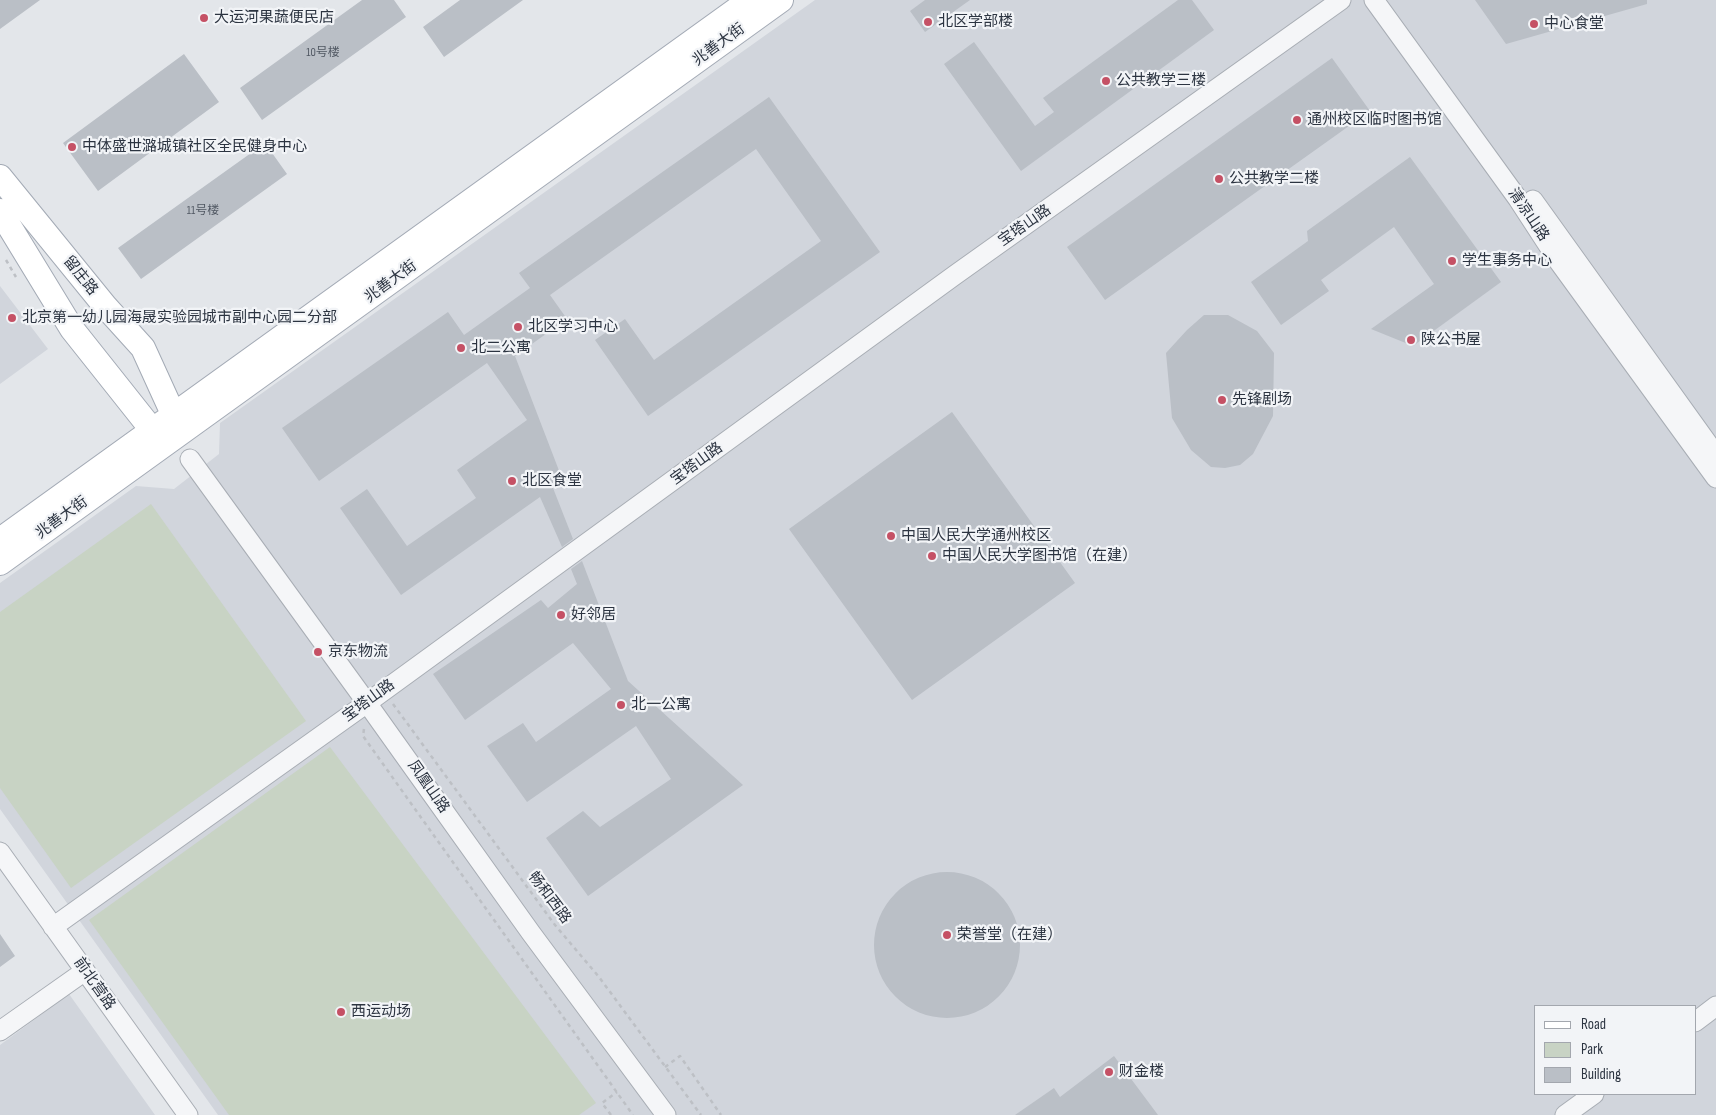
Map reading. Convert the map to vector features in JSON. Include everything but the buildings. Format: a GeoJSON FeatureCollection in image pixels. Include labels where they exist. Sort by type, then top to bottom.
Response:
{"type":"FeatureCollection","features":[{"type":"Feature","properties":{"kind":"main road","name":"兆善大街"},"geometry":{"type":"LineString","coordinates":[[0,563],[169,430],[750,0]]}},
{"type":"Feature","properties":{"kind":"main road","name":"兆善大街"},"geometry":{"type":"LineString","coordinates":[[0,540],[169,430],[780,0]]}},
{"type":"Feature","properties":{"kind":"main road","name":"留庄路"},"geometry":{"type":"LineString","coordinates":[[0,177],[105,306],[143,348],[169,430]]}},
{"type":"Feature","properties":{"kind":"main road","name":"留庄路"},"geometry":{"type":"LineString","coordinates":[[0,211],[72,329],[169,430]]}},
{"type":"Feature","properties":{"kind":"street","name":"宝塔山路"},"geometry":{"type":"LineString","coordinates":[[54,927],[367,703],[955,275],[1341,0]]}},
{"type":"Feature","properties":{"kind":"street","name":"清凉山路"},"geometry":{"type":"LineString","coordinates":[[1374,0],[1518,199],[1558,262],[1716,478]]}},
{"type":"Feature","properties":{"kind":"street","name":"清凉山路"},"geometry":{"type":"LineString","coordinates":[[1389,0],[1716,455]]}},
{"type":"Feature","properties":{"kind":"street","name":"凤凰山路"},"geometry":{"type":"LineString","coordinates":[[190,459],[531,933],[666,1115]]}},
{"type":"Feature","properties":{"kind":"street","name":"前北营路"},"geometry":{"type":"LineString","coordinates":[[0,852],[188,1115]]}},
{"type":"Feature","properties":{"kind":"street"},"geometry":{"type":"LineString","coordinates":[[0,1031],[85,971]]}},
{"type":"Feature","properties":{"kind":"street"},"geometry":{"type":"LineString","coordinates":[[1696,1021],[1716,1006]]}},
{"type":"Feature","properties":{"kind":"street"},"geometry":{"type":"LineString","coordinates":[[1565,1115],[1593,1095]]}},
{"type":"Feature","properties":{"kind":"path","name":"畅和西路"},"geometry":{"type":"LineString","coordinates":[[383,691],[555,925],[599,977],[701,1115]]}},
{"type":"Feature","properties":{"kind":"path"},"geometry":{"type":"LineString","coordinates":[[367,703],[363,736],[633,1115]]}},
{"type":"Feature","properties":{"kind":"path"},"geometry":{"type":"LineString","coordinates":[[665,1067],[680,1056],[721,1115]]}},
{"type":"Feature","properties":{"kind":"path"},"geometry":{"type":"LineString","coordinates":[[611,1115],[602,1103],[617,1092]]}},
{"type":"Feature","properties":{"kind":"shaded area","name":"中国人民大学通州校区"},"geometry":{"type":"Polygon","coordinates":[[[815,0],[1716,0],[1716,1115],[218,1115],[0,809],[0,583],[136,486],[174,489],[219,454],[220,423],[815,0]]]}},
{"type":"Feature","properties":{"kind":"shaded area","name":"北京第一幼儿园海晟实验园城市副中心园二分部"},"geometry":{"type":"Polygon","coordinates":[[[0,286],[48,349],[0,384],[0,286]]]}},
{"type":"Feature","properties":{"kind":"shaded area"},"geometry":{"type":"Polygon","coordinates":[[[69,994],[155,1115],[0,1115],[0,1045],[69,994]]]}},
{"type":"Feature","properties":{"kind":"green space"},"geometry":{"type":"Polygon","coordinates":[[[151,504],[306,721],[71,888],[0,788],[0,612],[151,504]]]}},
{"type":"Feature","properties":{"kind":"green space","name":"西运动场"},"geometry":{"type":"Polygon","coordinates":[[[330,747],[596,1103],[579,1115],[229,1115],[89,920],[330,747]]]}},
{"type":"Feature","properties":{"kind":"place","name":"大运河果蔬便民店"},"geometry":{"type":"Point","coordinates":[204,18]}},
{"type":"Feature","properties":{"kind":"place","name":"北区学部楼"},"geometry":{"type":"Point","coordinates":[928,22]}},
{"type":"Feature","properties":{"kind":"place","name":"中心食堂"},"geometry":{"type":"Point","coordinates":[1534,24]}},
{"type":"Feature","properties":{"kind":"place","name":"公共教学三楼"},"geometry":{"type":"Point","coordinates":[1106,81]}},
{"type":"Feature","properties":{"kind":"place","name":"通州校区临时图书馆"},"geometry":{"type":"Point","coordinates":[1297,120]}},
{"type":"Feature","properties":{"kind":"place","name":"中体盛世潞城镇社区全民健身中心"},"geometry":{"type":"Point","coordinates":[72,147]}},
{"type":"Feature","properties":{"kind":"place","name":"公共教学二楼"},"geometry":{"type":"Point","coordinates":[1219,179]}},
{"type":"Feature","properties":{"kind":"place","name":"学生事务中心"},"geometry":{"type":"Point","coordinates":[1452,261]}},
{"type":"Feature","properties":{"kind":"place","name":"北京第一幼儿园海晟实验园城市副中心园二分部"},"geometry":{"type":"Point","coordinates":[12,318]}},
{"type":"Feature","properties":{"kind":"place","name":"北区学习中心"},"geometry":{"type":"Point","coordinates":[518,327]}},
{"type":"Feature","properties":{"kind":"place","name":"陕公书屋"},"geometry":{"type":"Point","coordinates":[1411,340]}},
{"type":"Feature","properties":{"kind":"place","name":"北二公寓"},"geometry":{"type":"Point","coordinates":[461,348]}},
{"type":"Feature","properties":{"kind":"place","name":"先锋剧场"},"geometry":{"type":"Point","coordinates":[1222,400]}},
{"type":"Feature","properties":{"kind":"place","name":"北区食堂"},"geometry":{"type":"Point","coordinates":[512,481]}},
{"type":"Feature","properties":{"kind":"place","name":"中国人民大学通州校区"},"geometry":{"type":"Point","coordinates":[891,536]}},
{"type":"Feature","properties":{"kind":"place","name":"中国人民大学图书馆（在建）"},"geometry":{"type":"Point","coordinates":[932,556]}},
{"type":"Feature","properties":{"kind":"place","name":"好邻居"},"geometry":{"type":"Point","coordinates":[561,615]}},
{"type":"Feature","properties":{"kind":"place","name":"京东物流"},"geometry":{"type":"Point","coordinates":[318,652]}},
{"type":"Feature","properties":{"kind":"place","name":"北一公寓"},"geometry":{"type":"Point","coordinates":[621,705]}},
{"type":"Feature","properties":{"kind":"place","name":"荣誉堂（在建）"},"geometry":{"type":"Point","coordinates":[947,935]}},
{"type":"Feature","properties":{"kind":"place","name":"西运动场"},"geometry":{"type":"Point","coordinates":[341,1012]}},
{"type":"Feature","properties":{"kind":"place","name":"财金楼"},"geometry":{"type":"Point","coordinates":[1109,1072]}}]}
